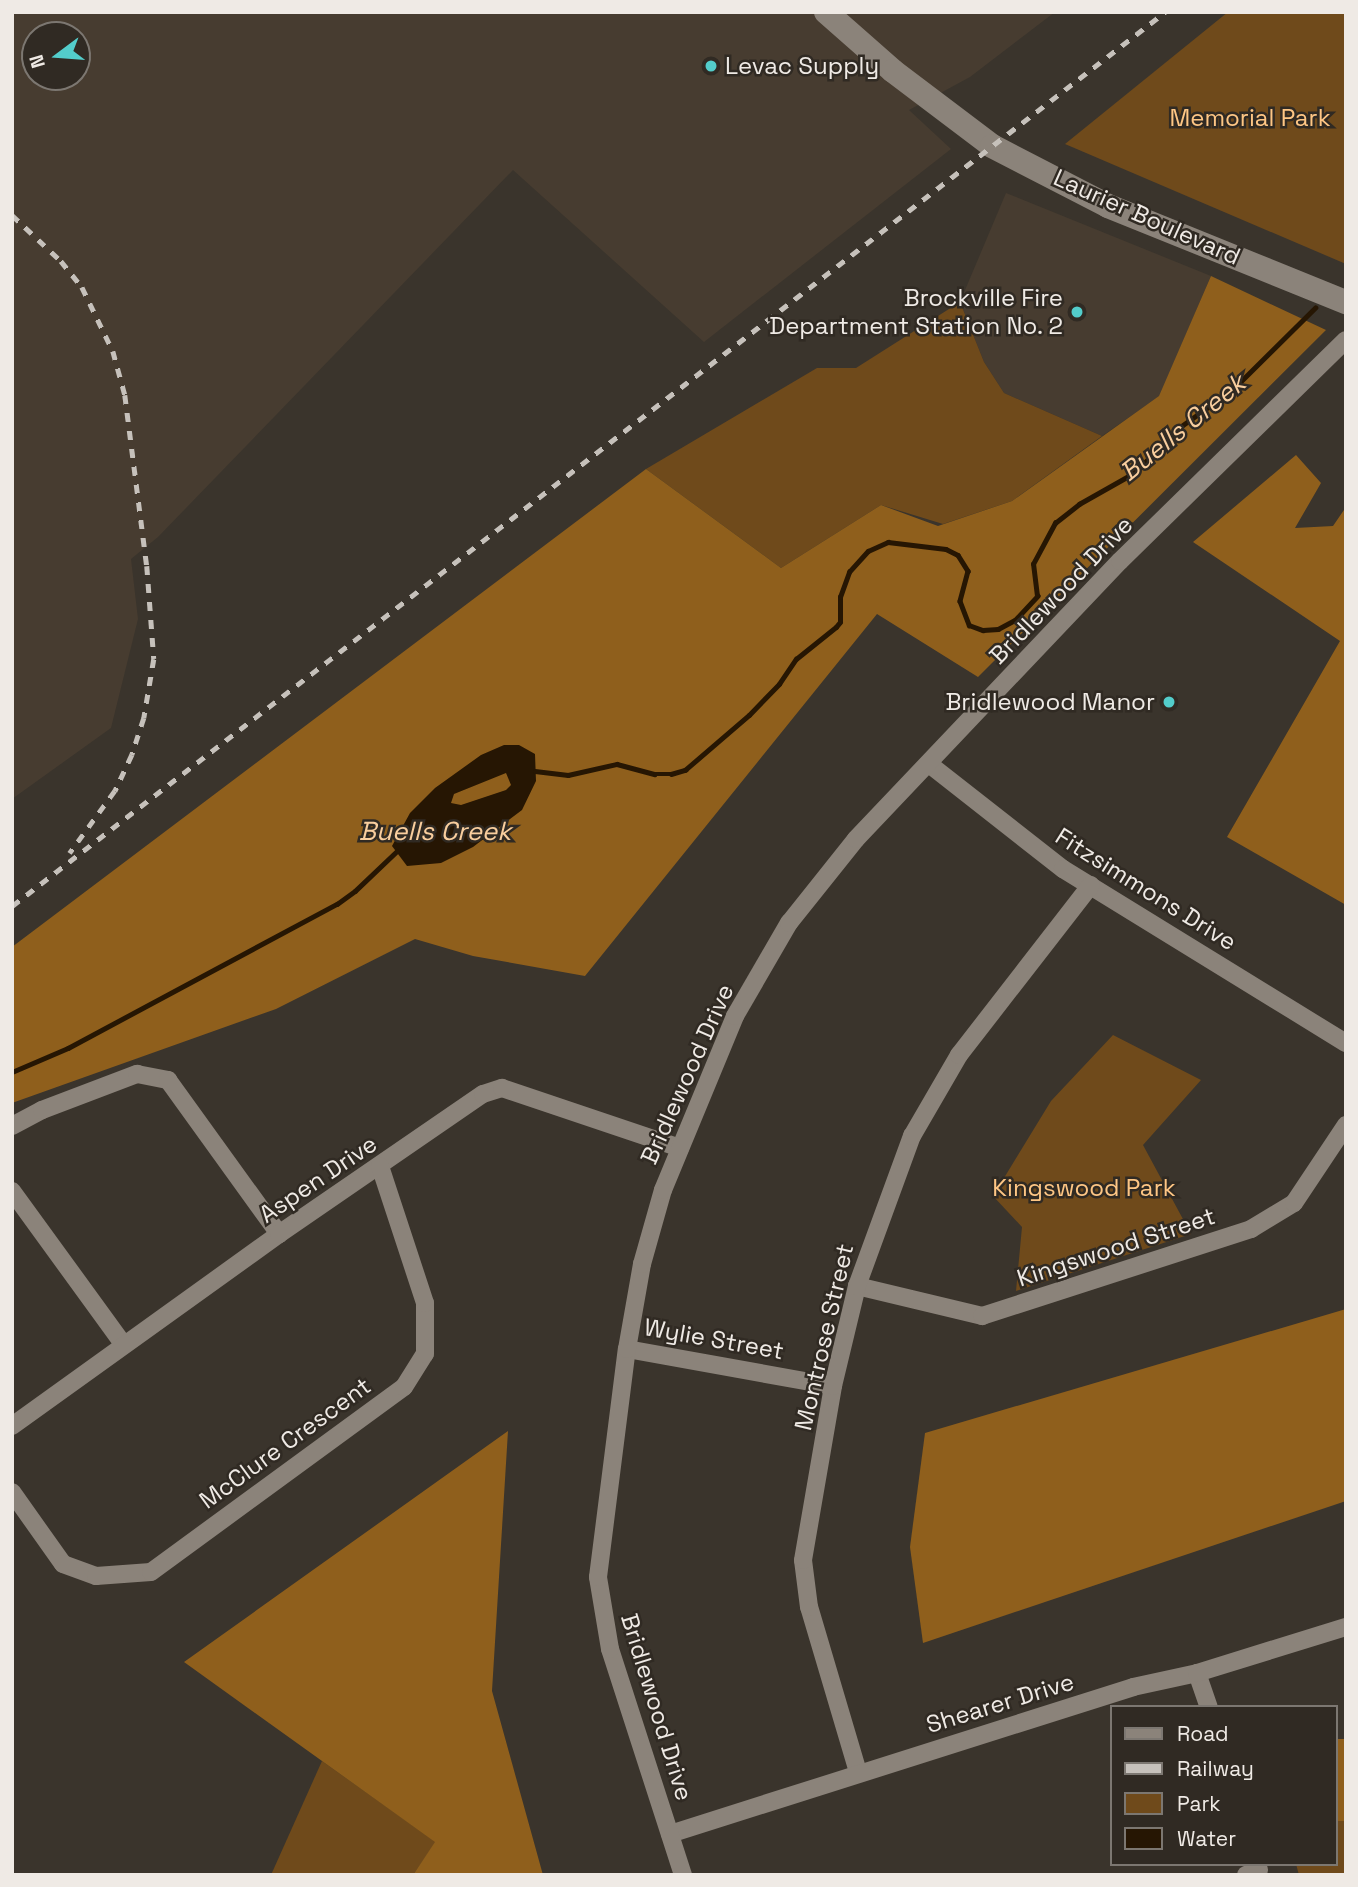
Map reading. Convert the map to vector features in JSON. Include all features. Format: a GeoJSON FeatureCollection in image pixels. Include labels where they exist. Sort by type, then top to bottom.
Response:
{"type":"FeatureCollection","features":[{"type":"Feature","properties":{"kind":"street","name":"Laurier Boulevard"},"geometry":{"type":"LineString","coordinates":[[826,12],[893,71],[992,146],[1108,206],[1346,302]]}},
{"type":"Feature","properties":{"kind":"street","name":"Bridlewood Drive"},"geometry":{"type":"LineString","coordinates":[[683,1875],[610,1649],[598,1577],[627,1349],[642,1264],[663,1190],[735,1016],[789,923],[856,839],[1120,561],[1346,340]]}},
{"type":"Feature","properties":{"kind":"street","name":"Fitzsimmons Drive"},"geometry":{"type":"LineString","coordinates":[[929,764],[1063,869],[1346,1043]]}},
{"type":"Feature","properties":{"kind":"street","name":"Montrose Street"},"geometry":{"type":"LineString","coordinates":[[858,1772],[809,1607],[803,1560],[833,1386],[857,1286],[912,1136],[959,1055],[1091,885]]}},
{"type":"Feature","properties":{"kind":"street"},"geometry":{"type":"LineString","coordinates":[[12,1126],[42,1110],[137,1074],[167,1080],[279,1234]]}},
{"type":"Feature","properties":{"kind":"street","name":"Aspen Drive"},"geometry":{"type":"LineString","coordinates":[[12,1426],[279,1234],[463,1110],[471,1100],[502,1088],[680,1148]]}},
{"type":"Feature","properties":{"kind":"street","name":"Kingswood Street"},"geometry":{"type":"LineString","coordinates":[[857,1286],[982,1316],[1251,1229],[1294,1203],[1328,1156],[1346,1125]]}},
{"type":"Feature","properties":{"kind":"street","name":"McClure Crescent"},"geometry":{"type":"LineString","coordinates":[[12,1492],[63,1564],[96,1576],[151,1572],[404,1387],[425,1354],[425,1303],[380,1166]]}},
{"type":"Feature","properties":{"kind":"street"},"geometry":{"type":"LineString","coordinates":[[12,1191],[124,1345]]}},
{"type":"Feature","properties":{"kind":"street","name":"Wylie Street"},"geometry":{"type":"LineString","coordinates":[[627,1349],[833,1386]]}},
{"type":"Feature","properties":{"kind":"street","name":"Shearer Drive"},"geometry":{"type":"LineString","coordinates":[[670,1834],[858,1772],[1133,1687],[1198,1673],[1346,1627]]}},
{"type":"Feature","properties":{"kind":"street"},"geometry":{"type":"LineString","coordinates":[[1198,1673],[1208,1705]]}},
{"type":"Feature","properties":{"kind":"shaded area"},"geometry":{"type":"Polygon","coordinates":[[[12,12],[1055,12],[970,77],[909,110],[951,149],[704,342],[513,170],[158,537],[131,559],[138,619],[111,728],[12,799],[12,12]]]}},
{"type":"Feature","properties":{"kind":"shaded area"},"geometry":{"type":"Polygon","coordinates":[[[1006,193],[1211,276],[1160,396],[1102,436],[1004,393],[984,362],[960,302],[1006,193]]]}},
{"type":"Feature","properties":{"kind":"shaded area"},"geometry":{"type":"Polygon","coordinates":[[[1211,276],[1326,330],[978,677],[877,614],[585,976],[473,956],[415,939],[276,1009],[12,1103],[12,947],[646,469],[781,568],[881,505],[938,526],[1012,501],[1159,396],[1211,276]]]}},
{"type":"Feature","properties":{"kind":"shaded area"},"geometry":{"type":"Polygon","coordinates":[[[1296,455],[1321,483],[1295,528],[1333,526],[1346,507],[1346,905],[1227,837],[1340,641],[1193,542],[1296,455]]]}},
{"type":"Feature","properties":{"kind":"shaded area"},"geometry":{"type":"Polygon","coordinates":[[[1346,1309],[1346,1501],[923,1643],[910,1547],[925,1433],[1346,1309]]]}},
{"type":"Feature","properties":{"kind":"shaded area"},"geometry":{"type":"Polygon","coordinates":[[[508,1431],[492,1691],[543,1875],[413,1875],[435,1842],[184,1662],[508,1431]]]}},
{"type":"Feature","properties":{"kind":"shaded area"},"geometry":{"type":"Polygon","coordinates":[[[1337,1739],[1346,1739],[1346,1821],[1337,1821],[1337,1739]]]}},
{"type":"Feature","properties":{"kind":"green space","name":"Memorial Park"},"geometry":{"type":"Polygon","coordinates":[[[1228,12],[1346,12],[1346,264],[1065,144],[1228,12]]]}},
{"type":"Feature","properties":{"kind":"green space"},"geometry":{"type":"Polygon","coordinates":[[[960,302],[984,362],[1004,393],[1102,436],[1012,501],[943,524],[881,505],[781,568],[646,469],[817,368],[856,368],[960,302]]]}},
{"type":"Feature","properties":{"kind":"green space","name":"Kingswood Park"},"geometry":{"type":"Polygon","coordinates":[[[1113,1035],[1201,1080],[1143,1145],[1191,1234],[1016,1291],[1022,1227],[993,1196],[1051,1101],[1113,1035]]]}},
{"type":"Feature","properties":{"kind":"green space"},"geometry":{"type":"Polygon","coordinates":[[[322,1761],[436,1842],[413,1875],[271,1875],[322,1761]]]}},
{"type":"Feature","properties":{"kind":"green space"},"geometry":{"type":"Polygon","coordinates":[[[1337,1819],[1346,1821],[1346,1875],[1299,1875],[1297,1866],[1337,1866],[1337,1819]]]}},
{"type":"Feature","properties":{"kind":"water","name":"Buells Creek"},"geometry":{"type":"Polygon","coordinates":[[[504,745],[519,745],[535,754],[536,781],[522,810],[473,847],[441,863],[407,866],[392,846],[410,813],[435,788],[481,755],[504,745]],[[506,773],[454,794],[451,803],[461,805],[506,790],[511,785],[506,773]]]}},
{"type":"Feature","properties":{"kind":"waterway","name":"Buells Creek"},"geometry":{"type":"LineString","coordinates":[[535,771],[568,775],[617,764],[655,774],[671,774],[685,770],[749,715],[779,684],[796,659],[836,627],[840,622],[840,597],[849,572],[868,551],[888,542],[946,549],[958,555],[968,571],[960,601],[969,625],[983,630],[998,629],[1015,620],[1037,596],[1033,564],[1055,523],[1079,504],[1134,473],[1180,427],[1232,390],[1315,308]]}},
{"type":"Feature","properties":{"kind":"waterway"},"geometry":{"type":"LineString","coordinates":[[12,1072],[68,1048],[337,904],[355,891],[396,852]]}},
{"type":"Feature","properties":{"kind":"railway"},"geometry":{"type":"LineString","coordinates":[[12,906],[1165,12]]}},
{"type":"Feature","properties":{"kind":"railway"},"geometry":{"type":"LineString","coordinates":[[12,215],[61,261],[82,287],[113,351],[125,395],[147,566],[154,659],[144,718],[132,755],[115,791],[70,853]]}},
{"type":"Feature","properties":{"kind":"place","name":"Levac Supply"},"geometry":{"type":"Point","coordinates":[711,66]}},
{"type":"Feature","properties":{"kind":"place","name":"Brockville Fire Department Station No. 2"},"geometry":{"type":"Point","coordinates":[1077,312]}},
{"type":"Feature","properties":{"kind":"place","name":"Bridlewood Manor"},"geometry":{"type":"Point","coordinates":[1169,702]}}]}
